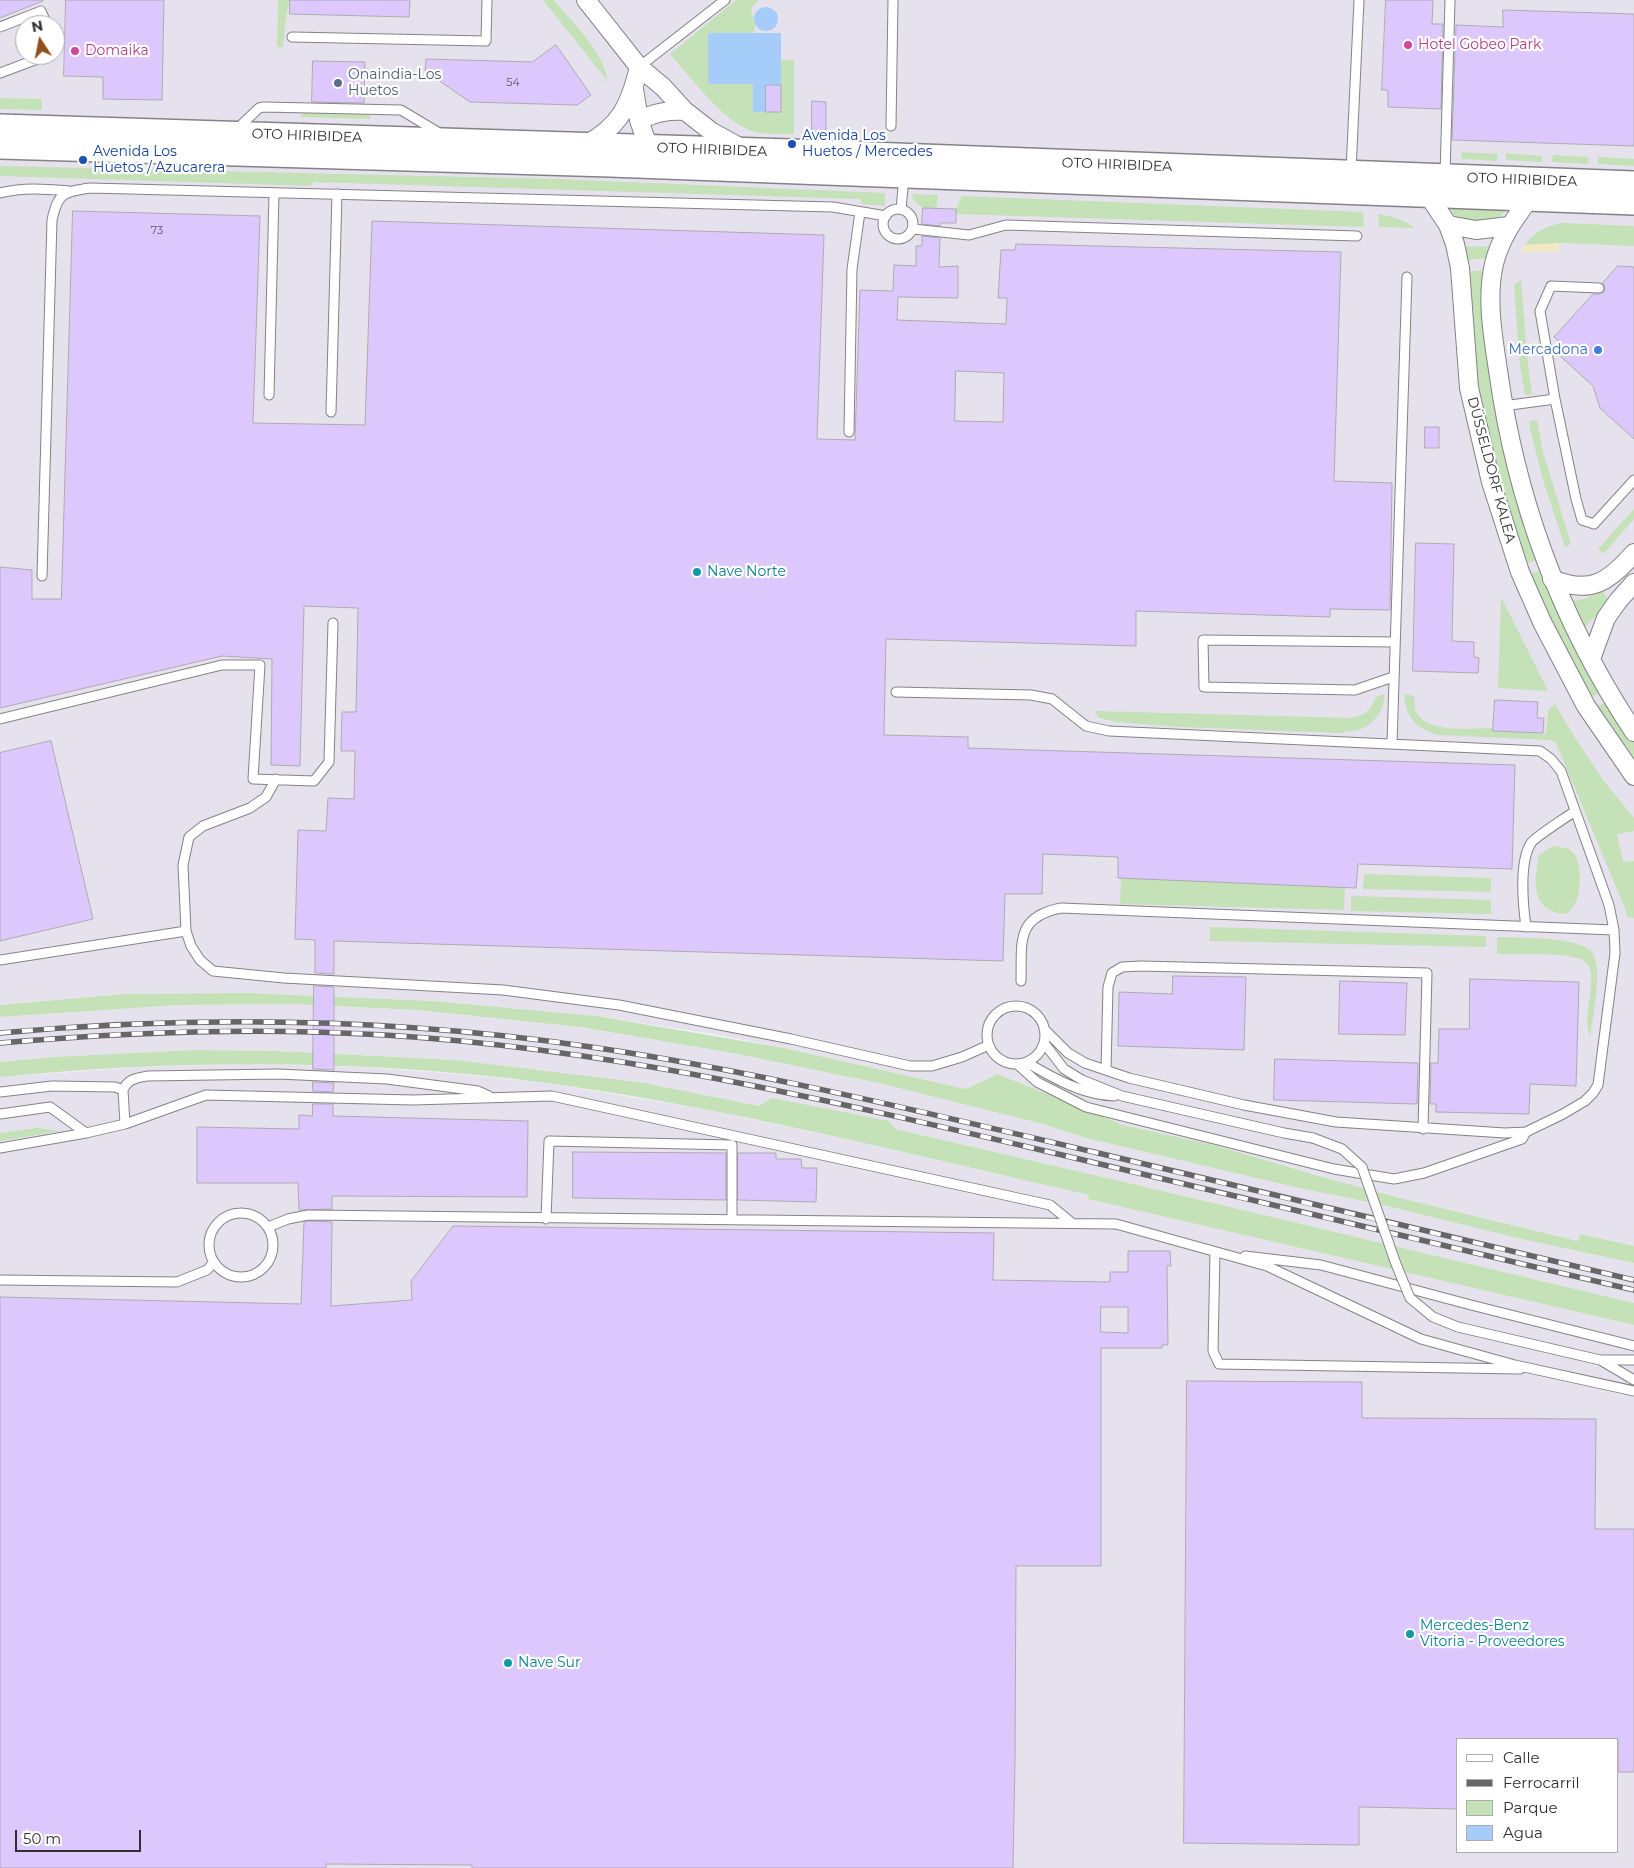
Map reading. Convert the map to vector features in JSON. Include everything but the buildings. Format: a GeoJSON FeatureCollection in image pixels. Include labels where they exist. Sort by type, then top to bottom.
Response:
{"type":"FeatureCollection","features":[{"type":"Feature","properties":{"kind":"street"},"geometry":{"type":"LineString","coordinates":[[586,0],[639,66],[664,87],[685,111],[712,132],[747,151]]}},
{"type":"Feature","properties":{"kind":"street"},"geometry":{"type":"LineString","coordinates":[[584,145],[605,133],[626,109],[634,88],[639,66]]}},
{"type":"Feature","properties":{"kind":"street"},"geometry":{"type":"LineString","coordinates":[[634,88],[639,120],[652,157]]}},
{"type":"Feature","properties":{"kind":"street"},"geometry":{"type":"LineString","coordinates":[[639,120],[659,112],[671,110],[685,111]]}},
{"type":"Feature","properties":{"kind":"street","name":"OTO HIRIBIDEA"},"geometry":{"type":"LineString","coordinates":[[0,127],[584,145],[652,157],[747,151],[1634,184]]}},
{"type":"Feature","properties":{"kind":"street","name":"OTO HIRIBIDEA"},"geometry":{"type":"LineString","coordinates":[[0,146],[652,157],[905,175],[1634,202]]}},
{"type":"Feature","properties":{"kind":"street","name":"DÜSSELDORF KALEA"},"geometry":{"type":"LineString","coordinates":[[1428,195],[1448,225],[1455,244],[1460,268],[1468,388],[1491,482],[1510,544],[1535,606],[1586,706],[1634,776]]}},
{"type":"Feature","properties":{"kind":"street","name":"DÜSSELDORF KALEA"},"geometry":{"type":"LineString","coordinates":[[1530,198],[1509,226],[1494,265],[1491,293],[1495,348],[1503,406],[1528,511],[1552,580],[1562,604],[1608,693],[1634,732]]}},
{"type":"Feature","properties":{"kind":"street"},"geometry":{"type":"LineString","coordinates":[[1448,225],[1476,230],[1509,226]]}},
{"type":"Feature","properties":{"kind":"street"},"geometry":{"type":"LineString","coordinates":[[1552,580],[1567,585],[1592,586],[1603,582],[1634,553]]}},
{"type":"Feature","properties":{"kind":"street"},"geometry":{"type":"LineString","coordinates":[[1591,659],[1606,618],[1634,583]]}},
{"type":"Feature","properties":{"kind":"lane"},"geometry":{"type":"LineString","coordinates":[[292,37],[486,41],[487,0]]}},
{"type":"Feature","properties":{"kind":"lane"},"geometry":{"type":"LineString","coordinates":[[639,66],[725,0]]}},
{"type":"Feature","properties":{"kind":"lane"},"geometry":{"type":"LineString","coordinates":[[890,126],[894,0]]}},
{"type":"Feature","properties":{"kind":"lane"},"geometry":{"type":"LineString","coordinates":[[1351,174],[1359,0]]}},
{"type":"Feature","properties":{"kind":"lane"},"geometry":{"type":"LineString","coordinates":[[1445,178],[1450,0]]}},
{"type":"Feature","properties":{"kind":"lane"},"geometry":{"type":"LineString","coordinates":[[31,15],[40,11],[42,15]]}},
{"type":"Feature","properties":{"kind":"lane"},"geometry":{"type":"LineString","coordinates":[[0,28],[15,22]]}},
{"type":"Feature","properties":{"kind":"lane"},"geometry":{"type":"LineString","coordinates":[[0,72],[20,65]]}},
{"type":"Feature","properties":{"kind":"lane"},"geometry":{"type":"LineString","coordinates":[[901,209],[905,175]]}},
{"type":"Feature","properties":{"kind":"lane"},"geometry":{"type":"LineString","coordinates":[[0,193],[37,188],[69,191],[90,188],[274,194],[337,194],[834,207],[886,216]]}},
{"type":"Feature","properties":{"kind":"lane"},"geometry":{"type":"LineString","coordinates":[[42,576],[52,220],[56,202],[69,191]]}},
{"type":"Feature","properties":{"kind":"lane"},"geometry":{"type":"LineString","coordinates":[[269,395],[274,194]]}},
{"type":"Feature","properties":{"kind":"lane"},"geometry":{"type":"LineString","coordinates":[[332,412],[337,194]]}},
{"type":"Feature","properties":{"kind":"lane"},"geometry":{"type":"LineString","coordinates":[[901,209],[909,213],[913,220],[913,229],[908,236],[900,239],[892,238],[885,232],[883,224],[886,216],[892,210],[901,209]]}},
{"type":"Feature","properties":{"kind":"lane"},"geometry":{"type":"LineString","coordinates":[[848,432],[852,269],[860,212]]}},
{"type":"Feature","properties":{"kind":"lane"},"geometry":{"type":"LineString","coordinates":[[913,229],[969,235],[1006,226],[1357,236]]}},
{"type":"Feature","properties":{"kind":"lane"},"geometry":{"type":"LineString","coordinates":[[1392,744],[1407,277]]}},
{"type":"Feature","properties":{"kind":"lane"},"geometry":{"type":"LineString","coordinates":[[1599,288],[1551,286],[1540,311],[1555,399],[1582,520],[1594,524],[1634,480]]}},
{"type":"Feature","properties":{"kind":"lane"},"geometry":{"type":"LineString","coordinates":[[1503,406],[1555,399]]}},
{"type":"Feature","properties":{"kind":"lane"},"geometry":{"type":"LineString","coordinates":[[0,718],[222,665],[260,665],[253,779],[314,781],[329,762],[333,623]]}},
{"type":"Feature","properties":{"kind":"lane"},"geometry":{"type":"LineString","coordinates":[[1393,677],[1355,690],[1204,687],[1203,640],[1395,642]]}},
{"type":"Feature","properties":{"kind":"lane"},"geometry":{"type":"LineString","coordinates":[[896,692],[1031,694],[1052,699],[1086,726],[1109,732],[1540,750],[1551,758],[1561,771],[1609,905],[1614,930],[1615,953],[1598,1084],[1585,1101],[1526,1132],[1505,1134],[1336,1122],[1244,1105],[1129,1078],[1085,1064],[1068,1052],[1044,1029],[1037,1016],[1020,1006],[1010,1007],[993,1017],[987,1036],[993,1053],[1000,1059],[1008,1063],[1021,1063],[1034,1058],[1040,1051],[1044,1043],[1044,1029]]}},
{"type":"Feature","properties":{"kind":"lane"},"geometry":{"type":"LineString","coordinates":[[276,779],[266,797],[250,808],[204,826],[190,837],[183,865],[186,931],[200,960],[213,971],[284,978],[503,990],[619,1005],[791,1039],[910,1066],[932,1066],[962,1057],[989,1045]]}},
{"type":"Feature","properties":{"kind":"lane"},"geometry":{"type":"LineString","coordinates":[[1526,927],[1522,885],[1524,865],[1532,842],[1575,811]]}},
{"type":"Feature","properties":{"kind":"lane"},"geometry":{"type":"LineString","coordinates":[[1021,981],[1022,936],[1029,923],[1049,911],[1061,908],[1614,930]]}},
{"type":"Feature","properties":{"kind":"lane"},"geometry":{"type":"LineString","coordinates":[[0,960],[186,931]]}},
{"type":"Feature","properties":{"kind":"lane"},"geometry":{"type":"LineString","coordinates":[[1106,1070],[1108,987],[1112,973],[1122,967],[1427,974],[1423,1129]]}},
{"type":"Feature","properties":{"kind":"lane"},"geometry":{"type":"LineString","coordinates":[[1044,1043],[1064,1069],[1082,1080],[1122,1096],[1313,1138],[1342,1149],[1362,1167],[1410,1298],[1434,1317],[1458,1327],[1600,1360],[1634,1360]]}},
{"type":"Feature","properties":{"kind":"lane"},"geometry":{"type":"LineString","coordinates":[[1021,1063],[1038,1082],[1086,1107],[1334,1169],[1394,1179],[1424,1173],[1522,1139],[1526,1132]]}},
{"type":"Feature","properties":{"kind":"lane"},"geometry":{"type":"LineString","coordinates":[[1021,1063],[1076,1087],[1102,1095],[1122,1096]]}},
{"type":"Feature","properties":{"kind":"lane"},"geometry":{"type":"LineString","coordinates":[[125,1124],[123,1090],[126,1084],[133,1079],[148,1076],[278,1074],[387,1079],[478,1091],[491,1098]]}},
{"type":"Feature","properties":{"kind":"lane"},"geometry":{"type":"LineString","coordinates":[[0,1092],[52,1086],[101,1086],[123,1090]]}},
{"type":"Feature","properties":{"kind":"lane"},"geometry":{"type":"LineString","coordinates":[[0,1148],[125,1124],[206,1096],[413,1100],[552,1096],[1050,1205],[1072,1223]]}},
{"type":"Feature","properties":{"kind":"lane"},"geometry":{"type":"LineString","coordinates":[[0,1114],[50,1107],[86,1133]]}},
{"type":"Feature","properties":{"kind":"lane"},"geometry":{"type":"LineString","coordinates":[[546,1218],[549,1141],[732,1145],[732,1219]]}},
{"type":"Feature","properties":{"kind":"lane"},"geometry":{"type":"LineString","coordinates":[[246,1212],[256,1216],[268,1227],[274,1242],[273,1253],[262,1270],[255,1274],[237,1277],[220,1269],[214,1262],[208,1245],[210,1236],[214,1227],[228,1214],[246,1212]]}},
{"type":"Feature","properties":{"kind":"lane"},"geometry":{"type":"LineString","coordinates":[[268,1227],[288,1219],[308,1215],[1116,1224],[1267,1266],[1422,1339],[1530,1368],[1634,1391]]}},
{"type":"Feature","properties":{"kind":"lane"},"geometry":{"type":"LineString","coordinates":[[1215,1252],[1322,1265],[1634,1346]]}},
{"type":"Feature","properties":{"kind":"lane"},"geometry":{"type":"LineString","coordinates":[[1215,1252],[1213,1351],[1220,1364],[1508,1370],[1530,1368]]}},
{"type":"Feature","properties":{"kind":"lane"},"geometry":{"type":"LineString","coordinates":[[0,1280],[177,1282],[207,1270],[214,1262]]}},
{"type":"Feature","properties":{"kind":"lane"},"geometry":{"type":"LineString","coordinates":[[1600,1360],[1634,1380]]}},
{"type":"Feature","properties":{"kind":"shaded area"},"geometry":{"type":"Polygon","coordinates":[[[0,0],[1634,0],[1634,1246],[1580,1234],[1579,1241],[1404,1199],[1214,1145],[1123,1125],[999,1074],[966,1089],[713,1034],[596,1016],[433,1001],[248,993],[124,994],[0,1005],[0,0]]]}},
{"type":"Feature","properties":{"kind":"shaded area"},"geometry":{"type":"Polygon","coordinates":[[[292,1004],[417,1010],[580,1027],[738,1054],[878,1083],[1039,1123],[1090,1139],[1299,1188],[1383,1205],[1517,1238],[1634,1263],[1634,1303],[895,1129],[889,1121],[772,1099],[759,1106],[645,1083],[456,1060],[276,1051],[194,1050],[54,1057],[0,1062],[0,1017],[178,1005],[292,1004]]]}},
{"type":"Feature","properties":{"kind":"shaded area"},"geometry":{"type":"Polygon","coordinates":[[[248,1064],[363,1067],[546,1083],[704,1109],[846,1139],[1089,1195],[1089,1199],[1634,1325],[1634,1868],[0,1868],[0,1077],[140,1067],[248,1064]]]}},
{"type":"Feature","properties":{"kind":"green space"},"geometry":{"type":"Polygon","coordinates":[[[278,0],[290,0],[286,16],[283,47],[277,47],[278,0]]]}},
{"type":"Feature","properties":{"kind":"green space"},"geometry":{"type":"Polygon","coordinates":[[[543,0],[554,0],[587,39],[601,61],[608,84],[606,79],[543,0]]]}},
{"type":"Feature","properties":{"kind":"green space"},"geometry":{"type":"Polygon","coordinates":[[[736,0],[758,0],[751,9],[755,25],[754,33],[708,33],[708,84],[753,84],[753,112],[781,112],[781,60],[794,60],[794,134],[755,132],[732,120],[709,99],[670,54],[736,0]]]}},
{"type":"Feature","properties":{"kind":"green space"},"geometry":{"type":"Polygon","coordinates":[[[0,98],[42,99],[42,110],[0,109],[0,98]]]}},
{"type":"Feature","properties":{"kind":"green space"},"geometry":{"type":"Polygon","coordinates":[[[303,112],[367,114],[370,116],[370,119],[301,117],[303,112]]]}},
{"type":"Feature","properties":{"kind":"green space"},"geometry":{"type":"Polygon","coordinates":[[[1462,152],[1498,154],[1497,161],[1461,159],[1462,152]]]}},
{"type":"Feature","properties":{"kind":"green space"},"geometry":{"type":"Polygon","coordinates":[[[1506,153],[1542,156],[1542,162],[1506,160],[1506,153]]]}},
{"type":"Feature","properties":{"kind":"green space"},"geometry":{"type":"Polygon","coordinates":[[[1553,155],[1589,157],[1588,164],[1552,162],[1553,155]]]}},
{"type":"Feature","properties":{"kind":"green space"},"geometry":{"type":"Polygon","coordinates":[[[1598,157],[1634,159],[1634,166],[1598,164],[1598,157]]]}},
{"type":"Feature","properties":{"kind":"green space"},"geometry":{"type":"Polygon","coordinates":[[[0,166],[557,179],[885,193],[885,206],[862,204],[860,199],[313,182],[311,186],[0,176],[0,166]]]}},
{"type":"Feature","properties":{"kind":"green space"},"geometry":{"type":"Polygon","coordinates":[[[912,194],[938,195],[936,208],[923,208],[913,200],[912,194]]]}},
{"type":"Feature","properties":{"kind":"green space"},"geometry":{"type":"Polygon","coordinates":[[[962,196],[1363,212],[1364,227],[956,214],[956,209],[962,196]]]}},
{"type":"Feature","properties":{"kind":"green space"},"geometry":{"type":"Polygon","coordinates":[[[1447,203],[1509,207],[1498,219],[1471,224],[1454,215],[1447,203]]]}},
{"type":"Feature","properties":{"kind":"green space"},"geometry":{"type":"Polygon","coordinates":[[[1378,214],[1397,218],[1414,228],[1379,227],[1378,214]]]}},
{"type":"Feature","properties":{"kind":"green space"},"geometry":{"type":"Polygon","coordinates":[[[1564,223],[1634,226],[1634,246],[1563,243],[1525,245],[1542,230],[1552,225],[1564,223]]]}},
{"type":"Feature","properties":{"kind":"green space"},"geometry":{"type":"Polygon","coordinates":[[[1492,246],[1489,258],[1468,260],[1464,247],[1492,246]]]}},
{"type":"Feature","properties":{"kind":"green space"},"geometry":{"type":"Polygon","coordinates":[[[1485,270],[1538,559],[1523,565],[1501,498],[1476,382],[1467,272],[1485,270]]]}},
{"type":"Feature","properties":{"kind":"green space"},"geometry":{"type":"Polygon","coordinates":[[[1521,280],[1532,394],[1525,395],[1520,367],[1514,285],[1521,280]]]}},
{"type":"Feature","properties":{"kind":"green space"},"geometry":{"type":"Polygon","coordinates":[[[1537,420],[1543,452],[1571,544],[1565,547],[1542,477],[1530,428],[1529,421],[1537,420]]]}},
{"type":"Feature","properties":{"kind":"green space"},"geometry":{"type":"Polygon","coordinates":[[[1634,509],[1634,519],[1603,554],[1598,549],[1634,509]]]}},
{"type":"Feature","properties":{"kind":"green space"},"geometry":{"type":"Polygon","coordinates":[[[1541,570],[1602,691],[1588,699],[1526,576],[1541,570]]]}},
{"type":"Feature","properties":{"kind":"green space"},"geometry":{"type":"Polygon","coordinates":[[[1602,591],[1610,601],[1583,629],[1571,601],[1584,599],[1602,591]]]}},
{"type":"Feature","properties":{"kind":"green space"},"geometry":{"type":"Polygon","coordinates":[[[1501,597],[1548,691],[1498,688],[1501,597]]]}},
{"type":"Feature","properties":{"kind":"green space"},"geometry":{"type":"Polygon","coordinates":[[[1384,694],[1383,705],[1375,719],[1366,727],[1341,733],[1179,727],[1117,722],[1099,718],[1094,711],[1351,718],[1367,712],[1376,697],[1384,694]]]}},
{"type":"Feature","properties":{"kind":"green space"},"geometry":{"type":"Polygon","coordinates":[[[1404,694],[1414,696],[1416,712],[1430,724],[1463,729],[1493,728],[1494,731],[1546,734],[1548,710],[1555,704],[1603,780],[1634,818],[1634,831],[1617,834],[1623,862],[1634,861],[1634,918],[1627,917],[1556,743],[1549,740],[1437,735],[1417,725],[1407,709],[1404,694]]]}},
{"type":"Feature","properties":{"kind":"green space"},"geometry":{"type":"Polygon","coordinates":[[[1607,701],[1634,742],[1634,770],[1594,709],[1607,701]]]}},
{"type":"Feature","properties":{"kind":"green space"},"geometry":{"type":"Polygon","coordinates":[[[1553,846],[1570,850],[1574,854],[1579,867],[1580,884],[1577,900],[1566,914],[1556,913],[1546,908],[1538,896],[1536,888],[1539,855],[1553,846]]]}},
{"type":"Feature","properties":{"kind":"green space"},"geometry":{"type":"Polygon","coordinates":[[[1364,874],[1491,878],[1491,892],[1363,889],[1364,874]]]}},
{"type":"Feature","properties":{"kind":"green space"},"geometry":{"type":"Polygon","coordinates":[[[1121,878],[1345,887],[1344,910],[1120,904],[1121,878]]]}},
{"type":"Feature","properties":{"kind":"green space"},"geometry":{"type":"Polygon","coordinates":[[[1351,896],[1491,900],[1491,914],[1351,911],[1351,896]]]}},
{"type":"Feature","properties":{"kind":"green space"},"geometry":{"type":"Polygon","coordinates":[[[1210,927],[1486,936],[1486,947],[1210,941],[1210,927]]]}},
{"type":"Feature","properties":{"kind":"green space"},"geometry":{"type":"Polygon","coordinates":[[[1497,937],[1561,940],[1585,947],[1592,952],[1597,969],[1597,978],[1590,1037],[1587,1016],[1591,978],[1588,965],[1585,962],[1568,956],[1497,954],[1497,937]]]}},
{"type":"Feature","properties":{"kind":"green space"},"geometry":{"type":"Polygon","coordinates":[[[248,993],[433,1001],[596,1016],[784,1048],[966,1089],[998,1074],[1123,1125],[1214,1145],[1404,1199],[1578,1241],[1580,1234],[1634,1246],[1634,1263],[1517,1238],[1383,1205],[1299,1188],[1090,1139],[1039,1123],[878,1083],[738,1054],[580,1027],[417,1010],[292,1004],[178,1005],[0,1017],[0,1005],[124,994],[248,993]]]}},
{"type":"Feature","properties":{"kind":"green space"},"geometry":{"type":"Polygon","coordinates":[[[194,1050],[276,1051],[456,1060],[645,1083],[759,1106],[772,1098],[889,1121],[895,1129],[1634,1303],[1634,1325],[1088,1199],[1089,1195],[887,1148],[684,1105],[615,1093],[479,1075],[411,1069],[274,1064],[136,1067],[0,1077],[0,1062],[54,1057],[194,1050]]]}},
{"type":"Feature","properties":{"kind":"green space"},"geometry":{"type":"Polygon","coordinates":[[[37,1128],[61,1131],[0,1141],[0,1133],[37,1128]]]}},
{"type":"Feature","properties":{"kind":"sand"},"geometry":{"type":"Polygon","coordinates":[[[1559,243],[1559,251],[1520,253],[1525,245],[1559,243]]]}},
{"type":"Feature","properties":{"kind":"water"},"geometry":{"type":"Polygon","coordinates":[[[766,7],[775,10],[778,19],[775,28],[766,31],[757,28],[754,19],[757,10],[766,7]]]}},
{"type":"Feature","properties":{"kind":"water"},"geometry":{"type":"Polygon","coordinates":[[[708,33],[781,33],[781,85],[766,86],[766,112],[753,112],[753,84],[708,84],[708,33]]]}},
{"type":"Feature","properties":{"kind":"railway"},"geometry":{"type":"LineString","coordinates":[[0,1033],[148,1024],[296,1022],[444,1030],[591,1047],[782,1081],[909,1109],[1634,1280]]}},
{"type":"Feature","properties":{"kind":"railway"},"geometry":{"type":"LineString","coordinates":[[0,1043],[96,1036],[288,1031],[384,1035],[550,1051],[714,1078],[878,1112],[1634,1290]]}},
{"type":"Feature","properties":{"kind":"place","name":"Hotel Gobeo Park"},"geometry":{"type":"Point","coordinates":[1408,45]}},
{"type":"Feature","properties":{"kind":"place","name":"Domaika"},"geometry":{"type":"Point","coordinates":[75,51]}},
{"type":"Feature","properties":{"kind":"place","name":"Onaindia-Los Huetos"},"geometry":{"type":"Point","coordinates":[338,83]}},
{"type":"Feature","properties":{"kind":"place","name":"Avenida Los Huetos / Mercedes"},"geometry":{"type":"Point","coordinates":[792,144]}},
{"type":"Feature","properties":{"kind":"place","name":"Avenida Los Huetos / Azucarera"},"geometry":{"type":"Point","coordinates":[83,160]}},
{"type":"Feature","properties":{"kind":"place","name":"Mercadona"},"geometry":{"type":"Point","coordinates":[1598,350]}},
{"type":"Feature","properties":{"kind":"place","name":"Nave Norte"},"geometry":{"type":"Point","coordinates":[697,572]}},
{"type":"Feature","properties":{"kind":"place","name":"Mercedes-Benz Vitoria - Proveedores"},"geometry":{"type":"Point","coordinates":[1410,1634]}},
{"type":"Feature","properties":{"kind":"place","name":"Nave Sur"},"geometry":{"type":"Point","coordinates":[508,1663]}}]}
